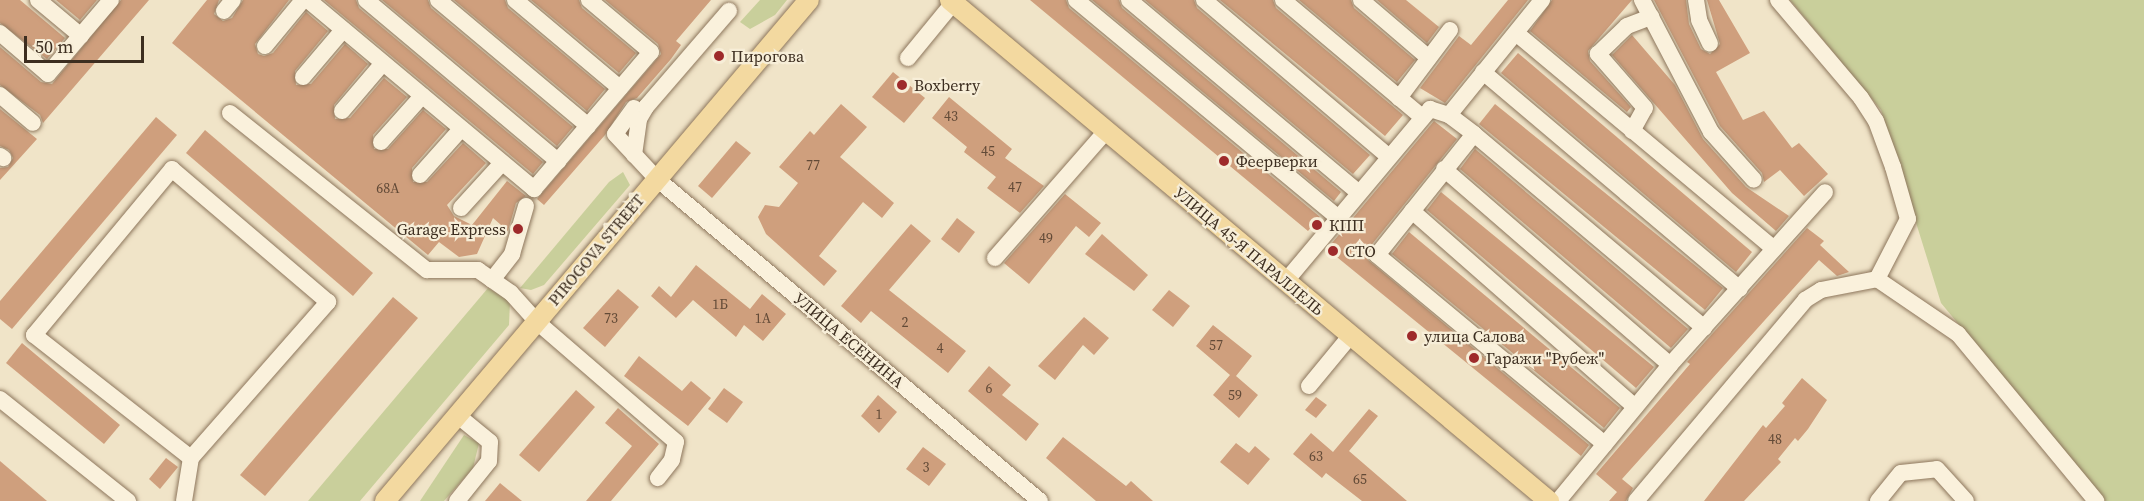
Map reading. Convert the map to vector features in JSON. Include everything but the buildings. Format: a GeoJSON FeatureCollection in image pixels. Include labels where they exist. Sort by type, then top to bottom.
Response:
{"type":"FeatureCollection","features":[{"type":"Feature","properties":{"kind":"main road","name":"PIROGOVA STREET"},"geometry":{"type":"LineString","coordinates":[[385,501],[809,0]]}},
{"type":"Feature","properties":{"kind":"main road","name":"УЛИЦА 45-Я ПАРАЛЛЕЛЬ"},"geometry":{"type":"LineString","coordinates":[[951,2],[1550,501]]}},
{"type":"Feature","properties":{"kind":"street"},"geometry":{"type":"LineString","coordinates":[[38,0],[81,36]]}},
{"type":"Feature","properties":{"kind":"street"},"geometry":{"type":"LineString","coordinates":[[0,33],[48,74],[111,0]]}},
{"type":"Feature","properties":{"kind":"street"},"geometry":{"type":"LineString","coordinates":[[265,46],[303,0]]}},
{"type":"Feature","properties":{"kind":"street"},"geometry":{"type":"LineString","coordinates":[[308,0],[534,189],[651,52],[589,0]]}},
{"type":"Feature","properties":{"kind":"street"},"geometry":{"type":"LineString","coordinates":[[366,0],[558,161]]}},
{"type":"Feature","properties":{"kind":"street"},"geometry":{"type":"LineString","coordinates":[[438,0],[588,126]]}},
{"type":"Feature","properties":{"kind":"street"},"geometry":{"type":"LineString","coordinates":[[515,0],[620,88]]}},
{"type":"Feature","properties":{"kind":"street"},"geometry":{"type":"LineString","coordinates":[[1076,0],[1337,217]]}},
{"type":"Feature","properties":{"kind":"street"},"geometry":{"type":"LineString","coordinates":[[1129,0],[1358,192]]}},
{"type":"Feature","properties":{"kind":"street"},"geometry":{"type":"LineString","coordinates":[[1204,0],[1388,156]]}},
{"type":"Feature","properties":{"kind":"street"},"geometry":{"type":"LineString","coordinates":[[1283,0],[1422,117]]}},
{"type":"Feature","properties":{"kind":"street"},"geometry":{"type":"LineString","coordinates":[[1361,0],[1428,58]]}},
{"type":"Feature","properties":{"kind":"street"},"geometry":{"type":"LineString","coordinates":[[1449,115],[1542,0]]}},
{"type":"Feature","properties":{"kind":"street"},"geometry":{"type":"LineString","coordinates":[[1642,0],[1711,132],[1754,180]]}},
{"type":"Feature","properties":{"kind":"street"},"geometry":{"type":"LineString","coordinates":[[1696,0],[1699,20],[1710,44]]}},
{"type":"Feature","properties":{"kind":"street"},"geometry":{"type":"LineString","coordinates":[[1778,0],[1861,98],[1876,121],[1908,219],[1877,279]]}},
{"type":"Feature","properties":{"kind":"street"},"geometry":{"type":"LineString","coordinates":[[908,58],[951,2]]}},
{"type":"Feature","properties":{"kind":"street"},"geometry":{"type":"LineString","coordinates":[[634,155],[639,119],[646,107],[729,11]]}},
{"type":"Feature","properties":{"kind":"street"},"geometry":{"type":"LineString","coordinates":[[1632,131],[1645,108],[1598,54],[1627,26],[1651,17]]}},
{"type":"Feature","properties":{"kind":"street"},"geometry":{"type":"LineString","coordinates":[[303,77],[343,30]]}},
{"type":"Feature","properties":{"kind":"street"},"geometry":{"type":"LineString","coordinates":[[1399,98],[1450,30]]}},
{"type":"Feature","properties":{"kind":"street"},"geometry":{"type":"LineString","coordinates":[[1515,33],[1774,249]]}},
{"type":"Feature","properties":{"kind":"street"},"geometry":{"type":"LineString","coordinates":[[342,111],[383,63]]}},
{"type":"Feature","properties":{"kind":"street"},"geometry":{"type":"LineString","coordinates":[[1483,72],[1740,289]]}},
{"type":"Feature","properties":{"kind":"street"},"geometry":{"type":"LineString","coordinates":[[0,95],[33,123]]}},
{"type":"Feature","properties":{"kind":"street"},"geometry":{"type":"LineString","coordinates":[[381,142],[422,96]]}},
{"type":"Feature","properties":{"kind":"street","name":"УЛИЦА ЕСЕНИНА"},"geometry":{"type":"LineString","coordinates":[[634,108],[615,134],[657,179],[1040,501]]}},
{"type":"Feature","properties":{"kind":"street"},"geometry":{"type":"LineString","coordinates":[[1285,282],[1388,156],[1430,109],[1449,115],[1474,134],[1704,328]]}},
{"type":"Feature","properties":{"kind":"street"},"geometry":{"type":"LineString","coordinates":[[230,113],[427,270],[478,270],[492,279],[536,321],[676,442],[672,460],[658,478]]}},
{"type":"Feature","properties":{"kind":"street"},"geometry":{"type":"LineString","coordinates":[[420,175],[461,129]]}},
{"type":"Feature","properties":{"kind":"street"},"geometry":{"type":"LineString","coordinates":[[995,258],[1106,131]]}},
{"type":"Feature","properties":{"kind":"street"},"geometry":{"type":"LineString","coordinates":[[1474,134],[1377,255],[1605,444]]}},
{"type":"Feature","properties":{"kind":"street"},"geometry":{"type":"LineString","coordinates":[[461,208],[502,163]]}},
{"type":"Feature","properties":{"kind":"street"},"geometry":{"type":"LineString","coordinates":[[183,501],[191,458],[328,302],[172,169],[34,334],[191,458]]}},
{"type":"Feature","properties":{"kind":"street"},"geometry":{"type":"LineString","coordinates":[[1444,169],[1670,365]]}},
{"type":"Feature","properties":{"kind":"street"},"geometry":{"type":"LineString","coordinates":[[1558,501],[1670,365],[1825,192]]}},
{"type":"Feature","properties":{"kind":"street"},"geometry":{"type":"LineString","coordinates":[[492,279],[512,254],[526,206]]}},
{"type":"Feature","properties":{"kind":"street"},"geometry":{"type":"LineString","coordinates":[[1412,211],[1635,407]]}},
{"type":"Feature","properties":{"kind":"street"},"geometry":{"type":"LineString","coordinates":[[1636,501],[1805,300],[1821,290],[1877,279],[1958,334],[2096,501]]}},
{"type":"Feature","properties":{"kind":"street"},"geometry":{"type":"LineString","coordinates":[[1309,386],[1351,335]]}},
{"type":"Feature","properties":{"kind":"street"},"geometry":{"type":"LineString","coordinates":[[0,399],[128,501]]}},
{"type":"Feature","properties":{"kind":"street"},"geometry":{"type":"LineString","coordinates":[[457,415],[490,442],[489,460],[457,501]]}},
{"type":"Feature","properties":{"kind":"street"},"geometry":{"type":"LineString","coordinates":[[1878,501],[1901,473],[1937,470],[1966,501]]}},
{"type":"Feature","properties":{"kind":"green space"},"geometry":{"type":"Polygon","coordinates":[[[760,0],[787,0],[775,15],[750,29],[740,22],[760,0]]]}},
{"type":"Feature","properties":{"kind":"green space"},"geometry":{"type":"Polygon","coordinates":[[[1790,0],[2144,0],[2144,501],[2105,501],[1941,303],[1881,110],[1790,0]]]}},
{"type":"Feature","properties":{"kind":"green space"},"geometry":{"type":"Polygon","coordinates":[[[623,172],[630,185],[544,285],[531,290],[520,288],[609,182],[623,172]]]}},
{"type":"Feature","properties":{"kind":"green space"},"geometry":{"type":"Polygon","coordinates":[[[488,288],[510,301],[509,325],[360,501],[308,501],[488,288]]]}},
{"type":"Feature","properties":{"kind":"green space"},"geometry":{"type":"Polygon","coordinates":[[[464,435],[479,443],[473,468],[444,501],[420,501],[464,435]]]}},
{"type":"Feature","properties":{"kind":"place","name":"Пирогова"},"geometry":{"type":"Point","coordinates":[719,56]}},
{"type":"Feature","properties":{"kind":"place","name":"Boxberry"},"geometry":{"type":"Point","coordinates":[902,85]}},
{"type":"Feature","properties":{"kind":"place","name":"Феерверки"},"geometry":{"type":"Point","coordinates":[1224,161]}},
{"type":"Feature","properties":{"kind":"place","name":"КПП"},"geometry":{"type":"Point","coordinates":[1317,225]}},
{"type":"Feature","properties":{"kind":"place","name":"Garage Express"},"geometry":{"type":"Point","coordinates":[518,229]}},
{"type":"Feature","properties":{"kind":"place","name":"СТО"},"geometry":{"type":"Point","coordinates":[1333,251]}},
{"type":"Feature","properties":{"kind":"place","name":"улица Салова"},"geometry":{"type":"Point","coordinates":[1412,336]}},
{"type":"Feature","properties":{"kind":"place","name":"Гаражи \"Рубеж\""},"geometry":{"type":"Point","coordinates":[1474,358]}}]}
